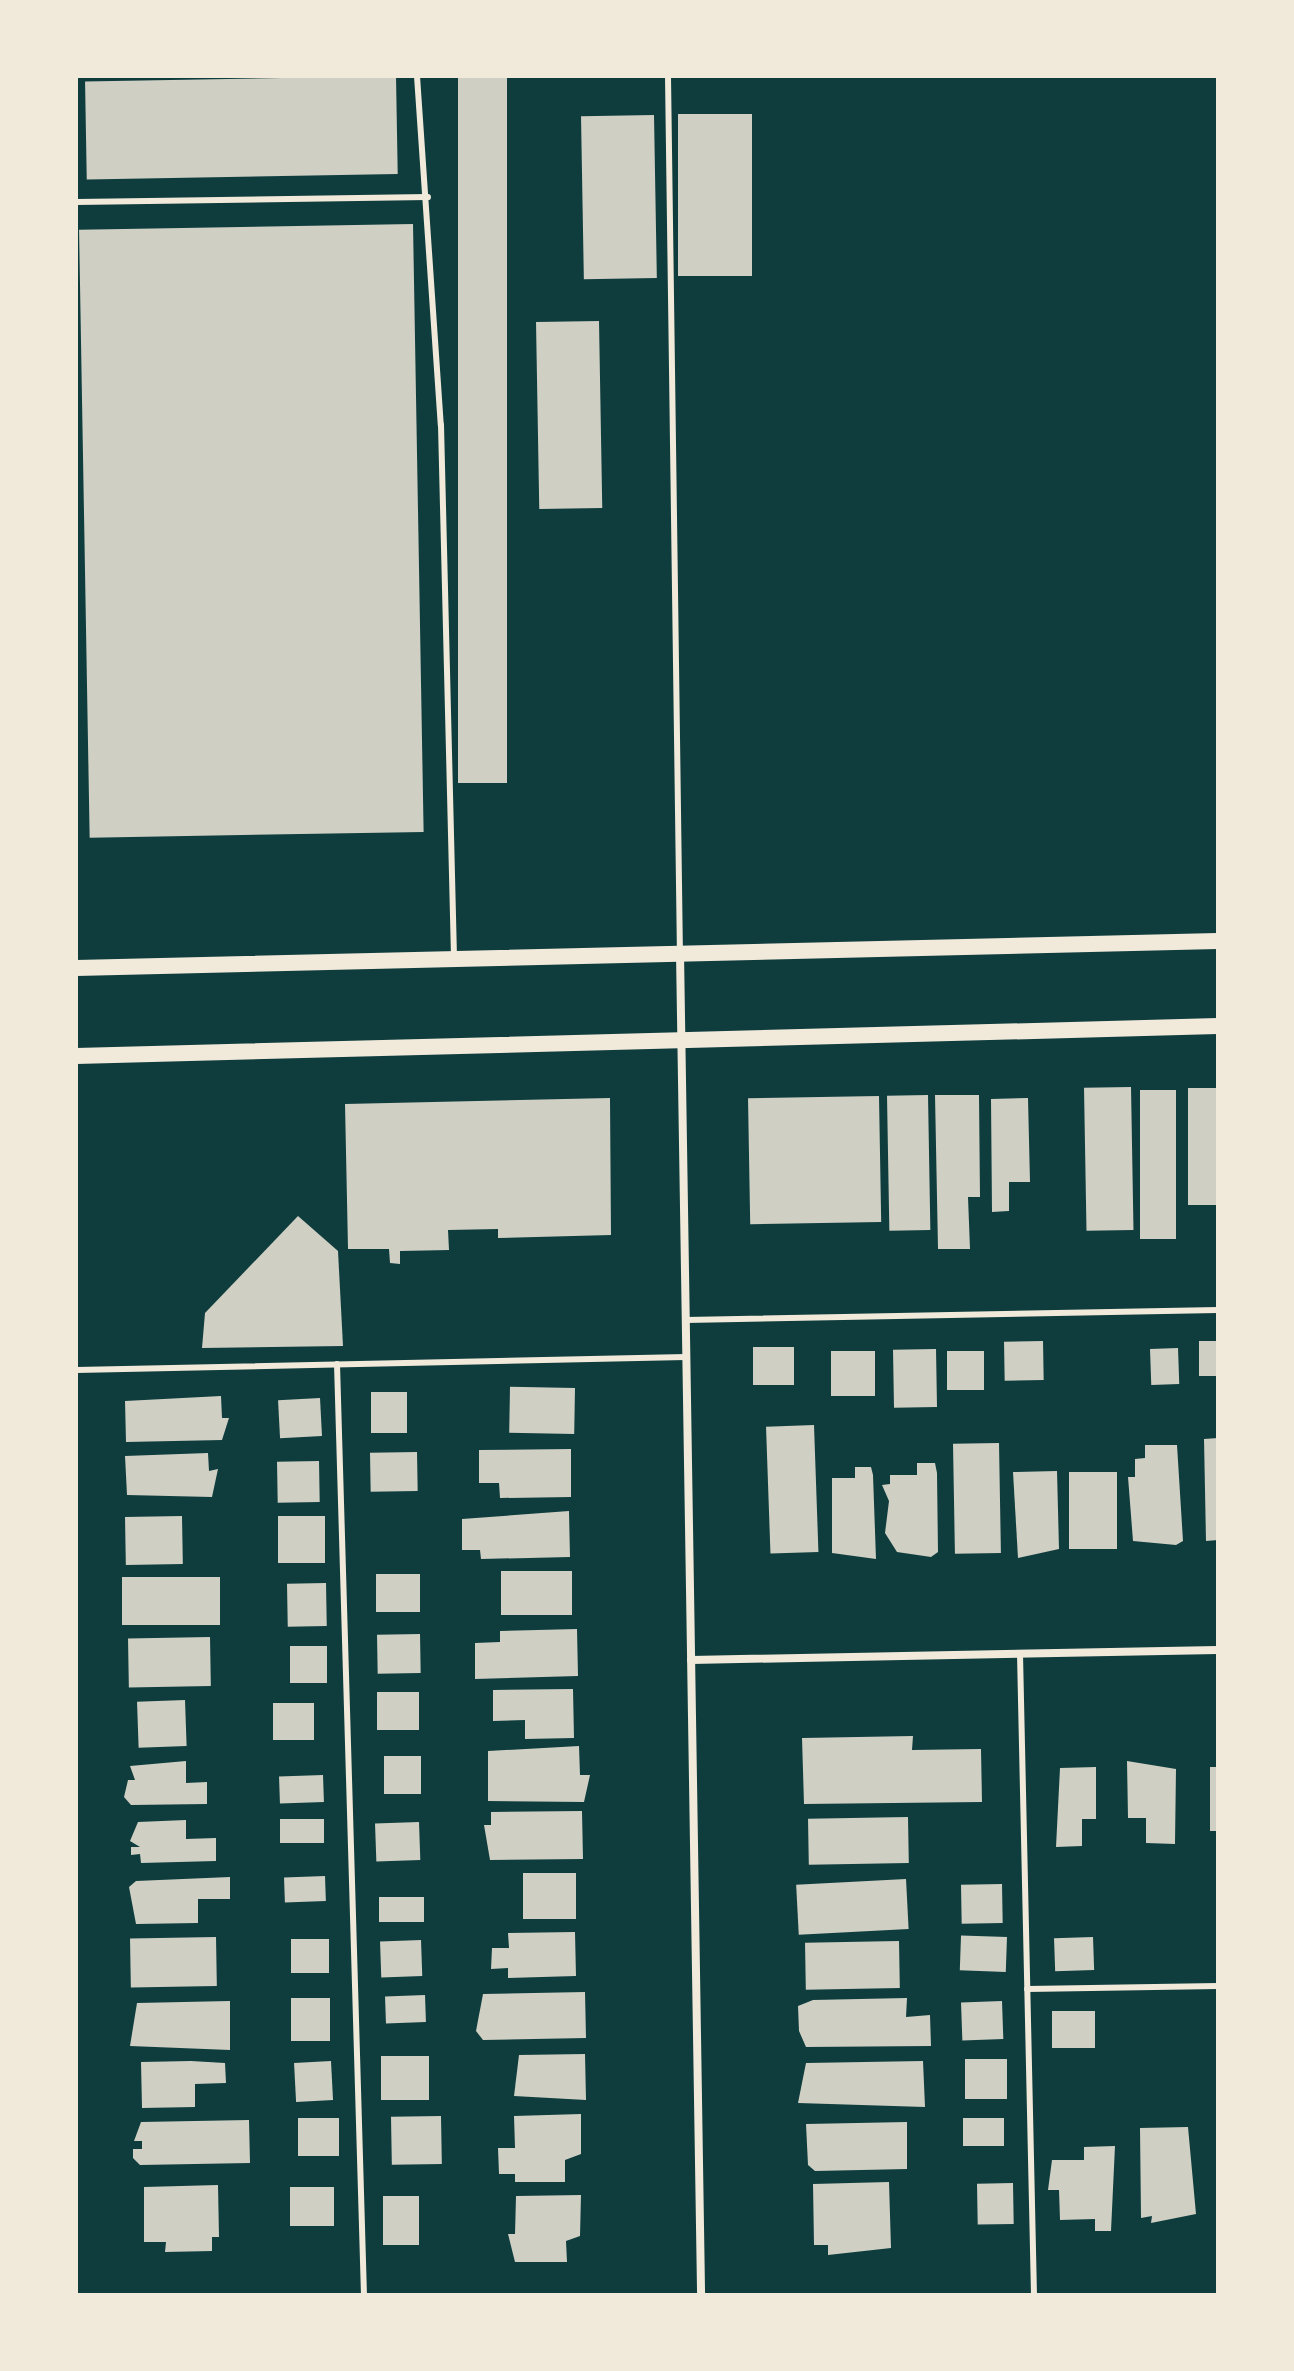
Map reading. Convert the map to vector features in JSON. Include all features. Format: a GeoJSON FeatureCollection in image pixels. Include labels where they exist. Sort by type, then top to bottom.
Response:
{"type":"FeatureCollection","features":[{"type":"Feature","properties":{"kind":"main road"},"geometry":{"type":"LineString","coordinates":[[76,968],[1218,941]]}},
{"type":"Feature","properties":{"kind":"main road"},"geometry":{"type":"LineString","coordinates":[[76,1056],[1218,1026]]}},
{"type":"Feature","properties":{"kind":"street"},"geometry":{"type":"LineString","coordinates":[[680,953],[701,2295]]}},
{"type":"Feature","properties":{"kind":"street"},"geometry":{"type":"LineString","coordinates":[[691,1660],[1218,1650]]}},
{"type":"Feature","properties":{"kind":"lane"},"geometry":{"type":"LineString","coordinates":[[417,76],[428,197],[454,958]]}},
{"type":"Feature","properties":{"kind":"lane"},"geometry":{"type":"LineString","coordinates":[[668,76],[680,953]]}},
{"type":"Feature","properties":{"kind":"lane"},"geometry":{"type":"LineString","coordinates":[[76,202],[428,197]]}},
{"type":"Feature","properties":{"kind":"lane"},"geometry":{"type":"LineString","coordinates":[[686,1320],[1218,1310]]}},
{"type":"Feature","properties":{"kind":"lane"},"geometry":{"type":"LineString","coordinates":[[76,1370],[686,1357]]}},
{"type":"Feature","properties":{"kind":"lane"},"geometry":{"type":"LineString","coordinates":[[337,1364],[364,2295]]}},
{"type":"Feature","properties":{"kind":"lane"},"geometry":{"type":"LineString","coordinates":[[1020,1654],[1034,2295]]}},
{"type":"Feature","properties":{"kind":"lane"},"geometry":{"type":"LineString","coordinates":[[1027,1989],[1218,1986]]}},
{"type":"Feature","properties":{"kind":"building"},"geometry":{"type":"Polygon","coordinates":[[[396,76],[398,174],[87,179],[85,81],[396,76]]]}},
{"type":"Feature","properties":{"kind":"building"},"geometry":{"type":"Polygon","coordinates":[[[458,76],[507,76],[507,783],[458,783],[458,76]]]}},
{"type":"Feature","properties":{"kind":"building"},"geometry":{"type":"Polygon","coordinates":[[[678,114],[752,114],[752,276],[678,276],[678,114]]]}},
{"type":"Feature","properties":{"kind":"building"},"geometry":{"type":"Polygon","coordinates":[[[654,115],[657,278],[584,279],[581,116],[654,115]]]}},
{"type":"Feature","properties":{"kind":"building"},"geometry":{"type":"Polygon","coordinates":[[[413,224],[424,832],[90,838],[79,230],[413,224]]]}},
{"type":"Feature","properties":{"kind":"building"},"geometry":{"type":"Polygon","coordinates":[[[599,321],[602,508],[539,509],[536,322],[599,321]]]}},
{"type":"Feature","properties":{"kind":"building"},"geometry":{"type":"Polygon","coordinates":[[[1131,1087],[1133,1230],[1087,1231],[1084,1088],[1131,1087]]]}},
{"type":"Feature","properties":{"kind":"building"},"geometry":{"type":"Polygon","coordinates":[[[1188,1088],[1218,1088],[1218,1205],[1188,1205],[1188,1088]]]}},
{"type":"Feature","properties":{"kind":"building"},"geometry":{"type":"Polygon","coordinates":[[[1140,1090],[1176,1090],[1176,1239],[1140,1239],[1140,1090]]]}},
{"type":"Feature","properties":{"kind":"building"},"geometry":{"type":"Polygon","coordinates":[[[928,1095],[930,1230],[889,1231],[887,1096],[928,1095]]]}},
{"type":"Feature","properties":{"kind":"building"},"geometry":{"type":"Polygon","coordinates":[[[935,1095],[979,1095],[980,1197],[968,1197],[970,1249],[938,1249],[935,1095]]]}},
{"type":"Feature","properties":{"kind":"building"},"geometry":{"type":"Polygon","coordinates":[[[879,1096],[881,1222],[750,1224],[748,1098],[879,1096]]]}},
{"type":"Feature","properties":{"kind":"building"},"geometry":{"type":"Polygon","coordinates":[[[610,1098],[611,1235],[498,1238],[498,1229],[448,1230],[449,1250],[400,1251],[400,1264],[390,1263],[389,1249],[348,1249],[345,1104],[610,1098]]]}},
{"type":"Feature","properties":{"kind":"building"},"geometry":{"type":"Polygon","coordinates":[[[1028,1098],[1030,1182],[1009,1182],[1009,1211],[992,1212],[991,1099],[1028,1098]]]}},
{"type":"Feature","properties":{"kind":"building"},"geometry":{"type":"Polygon","coordinates":[[[298,1216],[338,1251],[343,1346],[202,1348],[205,1313],[298,1216]]]}},
{"type":"Feature","properties":{"kind":"building"},"geometry":{"type":"Polygon","coordinates":[[[1043,1341],[1044,1380],[1005,1381],[1004,1342],[1043,1341]]]}},
{"type":"Feature","properties":{"kind":"building"},"geometry":{"type":"Polygon","coordinates":[[[1199,1341],[1218,1341],[1218,1376],[1199,1376],[1199,1341]]]}},
{"type":"Feature","properties":{"kind":"building"},"geometry":{"type":"Polygon","coordinates":[[[753,1347],[794,1347],[794,1385],[753,1385],[753,1347]]]}},
{"type":"Feature","properties":{"kind":"building"},"geometry":{"type":"Polygon","coordinates":[[[1178,1348],[1179,1384],[1151,1385],[1150,1349],[1178,1348]]]}},
{"type":"Feature","properties":{"kind":"building"},"geometry":{"type":"Polygon","coordinates":[[[936,1349],[937,1407],[894,1408],[893,1350],[936,1349]]]}},
{"type":"Feature","properties":{"kind":"building"},"geometry":{"type":"Polygon","coordinates":[[[831,1351],[875,1351],[875,1396],[831,1396],[831,1351]]]}},
{"type":"Feature","properties":{"kind":"building"},"geometry":{"type":"Polygon","coordinates":[[[947,1351],[984,1351],[984,1390],[947,1390],[947,1351]]]}},
{"type":"Feature","properties":{"kind":"building"},"geometry":{"type":"Polygon","coordinates":[[[510,1387],[575,1388],[574,1434],[509,1433],[510,1387]]]}},
{"type":"Feature","properties":{"kind":"building"},"geometry":{"type":"Polygon","coordinates":[[[371,1392],[407,1392],[407,1433],[371,1433],[371,1392]]]}},
{"type":"Feature","properties":{"kind":"building"},"geometry":{"type":"Polygon","coordinates":[[[221,1396],[222,1418],[229,1418],[222,1440],[126,1442],[125,1401],[221,1396]]]}},
{"type":"Feature","properties":{"kind":"building"},"geometry":{"type":"Polygon","coordinates":[[[320,1398],[322,1436],[280,1438],[278,1400],[320,1398]]]}},
{"type":"Feature","properties":{"kind":"building"},"geometry":{"type":"Polygon","coordinates":[[[814,1425],[818,1552],[770,1554],[766,1427],[814,1425]]]}},
{"type":"Feature","properties":{"kind":"building"},"geometry":{"type":"Polygon","coordinates":[[[1218,1438],[1218,1540],[1206,1541],[1204,1439],[1218,1438]]]}},
{"type":"Feature","properties":{"kind":"building"},"geometry":{"type":"Polygon","coordinates":[[[999,1443],[1001,1553],[955,1554],[953,1444],[999,1443]]]}},
{"type":"Feature","properties":{"kind":"building"},"geometry":{"type":"Polygon","coordinates":[[[1145,1445],[1177,1445],[1183,1541],[1176,1545],[1133,1541],[1128,1477],[1135,1477],[1135,1459],[1145,1458],[1145,1445]]]}},
{"type":"Feature","properties":{"kind":"building"},"geometry":{"type":"Polygon","coordinates":[[[571,1449],[571,1497],[500,1498],[499,1483],[479,1483],[479,1450],[571,1449]]]}},
{"type":"Feature","properties":{"kind":"building"},"geometry":{"type":"Polygon","coordinates":[[[417,1452],[418,1491],[371,1492],[370,1453],[417,1452]]]}},
{"type":"Feature","properties":{"kind":"building"},"geometry":{"type":"Polygon","coordinates":[[[208,1453],[209,1471],[218,1469],[212,1497],[127,1495],[125,1456],[208,1453]]]}},
{"type":"Feature","properties":{"kind":"building"},"geometry":{"type":"Polygon","coordinates":[[[319,1461],[320,1502],[278,1503],[277,1462],[319,1461]]]}},
{"type":"Feature","properties":{"kind":"building"},"geometry":{"type":"Polygon","coordinates":[[[917,1463],[935,1463],[937,1473],[938,1552],[931,1557],[897,1552],[885,1533],[889,1501],[882,1485],[890,1484],[890,1475],[917,1475],[917,1463]]]}},
{"type":"Feature","properties":{"kind":"building"},"geometry":{"type":"Polygon","coordinates":[[[855,1467],[871,1467],[873,1475],[876,1559],[832,1553],[832,1478],[855,1478],[855,1467]]]}},
{"type":"Feature","properties":{"kind":"building"},"geometry":{"type":"Polygon","coordinates":[[[1057,1471],[1059,1549],[1018,1558],[1013,1472],[1057,1471]]]}},
{"type":"Feature","properties":{"kind":"building"},"geometry":{"type":"Polygon","coordinates":[[[1069,1472],[1117,1472],[1117,1549],[1069,1549],[1069,1472]]]}},
{"type":"Feature","properties":{"kind":"building"},"geometry":{"type":"Polygon","coordinates":[[[569,1511],[570,1557],[481,1559],[480,1550],[462,1550],[462,1519],[569,1511]]]}},
{"type":"Feature","properties":{"kind":"building"},"geometry":{"type":"Polygon","coordinates":[[[182,1516],[183,1564],[126,1565],[125,1517],[182,1516]]]}},
{"type":"Feature","properties":{"kind":"building"},"geometry":{"type":"Polygon","coordinates":[[[278,1516],[325,1516],[325,1563],[278,1563],[278,1516]]]}},
{"type":"Feature","properties":{"kind":"building"},"geometry":{"type":"Polygon","coordinates":[[[501,1571],[572,1571],[572,1615],[501,1615],[501,1571]]]}},
{"type":"Feature","properties":{"kind":"building"},"geometry":{"type":"Polygon","coordinates":[[[376,1574],[420,1574],[420,1612],[376,1612],[376,1574]]]}},
{"type":"Feature","properties":{"kind":"building"},"geometry":{"type":"Polygon","coordinates":[[[122,1577],[220,1577],[220,1625],[122,1625],[122,1577]]]}},
{"type":"Feature","properties":{"kind":"building"},"geometry":{"type":"Polygon","coordinates":[[[326,1583],[327,1626],[288,1627],[287,1584],[326,1583]]]}},
{"type":"Feature","properties":{"kind":"building"},"geometry":{"type":"Polygon","coordinates":[[[577,1629],[578,1676],[475,1679],[475,1643],[500,1642],[500,1631],[577,1629]]]}},
{"type":"Feature","properties":{"kind":"building"},"geometry":{"type":"Polygon","coordinates":[[[420,1634],[421,1673],[378,1674],[377,1635],[420,1634]]]}},
{"type":"Feature","properties":{"kind":"building"},"geometry":{"type":"Polygon","coordinates":[[[210,1637],[211,1686],[129,1687],[128,1638],[210,1637]]]}},
{"type":"Feature","properties":{"kind":"building"},"geometry":{"type":"Polygon","coordinates":[[[290,1646],[327,1646],[327,1683],[290,1683],[290,1646]]]}},
{"type":"Feature","properties":{"kind":"building"},"geometry":{"type":"Polygon","coordinates":[[[573,1689],[574,1738],[525,1739],[525,1720],[493,1721],[493,1690],[573,1689]]]}},
{"type":"Feature","properties":{"kind":"building"},"geometry":{"type":"Polygon","coordinates":[[[377,1692],[419,1692],[419,1730],[377,1730],[377,1692]]]}},
{"type":"Feature","properties":{"kind":"building"},"geometry":{"type":"Polygon","coordinates":[[[185,1700],[187,1746],[139,1748],[137,1702],[185,1700]]]}},
{"type":"Feature","properties":{"kind":"building"},"geometry":{"type":"Polygon","coordinates":[[[273,1703],[314,1703],[314,1740],[273,1740],[273,1703]]]}},
{"type":"Feature","properties":{"kind":"building"},"geometry":{"type":"Polygon","coordinates":[[[913,1736],[912,1750],[981,1749],[982,1802],[804,1804],[802,1738],[913,1736]]]}},
{"type":"Feature","properties":{"kind":"building"},"geometry":{"type":"Polygon","coordinates":[[[579,1746],[580,1775],[590,1775],[584,1802],[488,1801],[488,1751],[579,1746]]]}},
{"type":"Feature","properties":{"kind":"building"},"geometry":{"type":"Polygon","coordinates":[[[384,1756],[421,1756],[421,1794],[384,1794],[384,1756]]]}},
{"type":"Feature","properties":{"kind":"building"},"geometry":{"type":"Polygon","coordinates":[[[186,1761],[186,1783],[207,1782],[207,1804],[131,1805],[124,1797],[128,1780],[135,1780],[130,1766],[186,1761]]]}},
{"type":"Feature","properties":{"kind":"building"},"geometry":{"type":"Polygon","coordinates":[[[1127,1761],[1176,1769],[1175,1844],[1146,1843],[1146,1818],[1128,1818],[1127,1761]]]}},
{"type":"Feature","properties":{"kind":"building"},"geometry":{"type":"Polygon","coordinates":[[[1096,1767],[1096,1819],[1082,1819],[1082,1846],[1056,1847],[1060,1768],[1096,1767]]]}},
{"type":"Feature","properties":{"kind":"building"},"geometry":{"type":"Polygon","coordinates":[[[1210,1767],[1218,1767],[1218,1831],[1210,1831],[1210,1767]]]}},
{"type":"Feature","properties":{"kind":"building"},"geometry":{"type":"Polygon","coordinates":[[[323,1775],[324,1802],[280,1804],[279,1777],[323,1775]]]}},
{"type":"Feature","properties":{"kind":"building"},"geometry":{"type":"Polygon","coordinates":[[[582,1811],[583,1859],[490,1860],[484,1825],[491,1825],[491,1812],[582,1811]]]}},
{"type":"Feature","properties":{"kind":"building"},"geometry":{"type":"Polygon","coordinates":[[[908,1817],[909,1863],[809,1865],[808,1819],[908,1817]]]}},
{"type":"Feature","properties":{"kind":"building"},"geometry":{"type":"Polygon","coordinates":[[[280,1819],[324,1819],[324,1843],[280,1843],[280,1819]]]}},
{"type":"Feature","properties":{"kind":"building"},"geometry":{"type":"Polygon","coordinates":[[[186,1820],[186,1839],[216,1838],[216,1861],[141,1863],[140,1854],[131,1855],[131,1847],[140,1847],[130,1841],[138,1822],[186,1820]]]}},
{"type":"Feature","properties":{"kind":"building"},"geometry":{"type":"Polygon","coordinates":[[[419,1822],[420,1860],[376,1862],[375,1824],[419,1822]]]}},
{"type":"Feature","properties":{"kind":"building"},"geometry":{"type":"Polygon","coordinates":[[[523,1873],[576,1873],[576,1919],[523,1919],[523,1873]]]}},
{"type":"Feature","properties":{"kind":"building"},"geometry":{"type":"Polygon","coordinates":[[[325,1876],[326,1901],[285,1902],[284,1877],[325,1876]]]}},
{"type":"Feature","properties":{"kind":"building"},"geometry":{"type":"Polygon","coordinates":[[[230,1877],[230,1899],[198,1899],[198,1923],[136,1924],[129,1887],[136,1881],[230,1877]]]}},
{"type":"Feature","properties":{"kind":"building"},"geometry":{"type":"Polygon","coordinates":[[[906,1879],[909,1929],[799,1935],[796,1885],[906,1879]]]}},
{"type":"Feature","properties":{"kind":"building"},"geometry":{"type":"Polygon","coordinates":[[[1002,1884],[1003,1923],[962,1924],[961,1885],[1002,1884]]]}},
{"type":"Feature","properties":{"kind":"building"},"geometry":{"type":"Polygon","coordinates":[[[379,1897],[424,1897],[424,1922],[379,1922],[379,1897]]]}},
{"type":"Feature","properties":{"kind":"building"},"geometry":{"type":"Polygon","coordinates":[[[575,1932],[576,1976],[508,1978],[508,1968],[491,1969],[492,1948],[509,1948],[508,1933],[575,1932]]]}},
{"type":"Feature","properties":{"kind":"building"},"geometry":{"type":"Polygon","coordinates":[[[961,1935],[1007,1937],[1006,1972],[960,1970],[961,1935]]]}},
{"type":"Feature","properties":{"kind":"building"},"geometry":{"type":"Polygon","coordinates":[[[216,1937],[217,1986],[131,1987],[130,1939],[216,1937]]]}},
{"type":"Feature","properties":{"kind":"building"},"geometry":{"type":"Polygon","coordinates":[[[1093,1937],[1094,1970],[1055,1971],[1054,1938],[1093,1937]]]}},
{"type":"Feature","properties":{"kind":"building"},"geometry":{"type":"Polygon","coordinates":[[[291,1939],[329,1939],[329,1973],[291,1973],[291,1939]]]}},
{"type":"Feature","properties":{"kind":"building"},"geometry":{"type":"Polygon","coordinates":[[[421,1940],[422,1976],[381,1977],[380,1941],[421,1940]]]}},
{"type":"Feature","properties":{"kind":"building"},"geometry":{"type":"Polygon","coordinates":[[[899,1941],[900,1988],[806,1990],[805,1943],[899,1941]]]}},
{"type":"Feature","properties":{"kind":"building"},"geometry":{"type":"Polygon","coordinates":[[[585,1992],[586,2038],[483,2040],[476,2031],[483,1994],[585,1992]]]}},
{"type":"Feature","properties":{"kind":"building"},"geometry":{"type":"Polygon","coordinates":[[[425,1995],[426,2022],[386,2023],[385,1996],[425,1995]]]}},
{"type":"Feature","properties":{"kind":"building"},"geometry":{"type":"Polygon","coordinates":[[[291,1998],[330,1998],[330,2041],[291,2041],[291,1998]]]}},
{"type":"Feature","properties":{"kind":"building"},"geometry":{"type":"Polygon","coordinates":[[[907,1998],[906,2017],[930,2015],[931,2046],[806,2047],[799,2031],[798,2006],[813,2000],[907,1998]]]}},
{"type":"Feature","properties":{"kind":"building"},"geometry":{"type":"Polygon","coordinates":[[[230,2001],[230,2050],[130,2046],[137,2003],[230,2001]]]}},
{"type":"Feature","properties":{"kind":"building"},"geometry":{"type":"Polygon","coordinates":[[[1002,2001],[1003,2039],[962,2040],[961,2002],[1002,2001]]]}},
{"type":"Feature","properties":{"kind":"building"},"geometry":{"type":"Polygon","coordinates":[[[1052,2011],[1095,2011],[1095,2048],[1052,2048],[1052,2011]]]}},
{"type":"Feature","properties":{"kind":"building"},"geometry":{"type":"Polygon","coordinates":[[[585,2054],[586,2100],[514,2096],[519,2055],[585,2054]]]}},
{"type":"Feature","properties":{"kind":"building"},"geometry":{"type":"Polygon","coordinates":[[[381,2056],[429,2056],[429,2100],[381,2100],[381,2056]]]}},
{"type":"Feature","properties":{"kind":"building"},"geometry":{"type":"Polygon","coordinates":[[[965,2059],[1007,2059],[1007,2099],[965,2099],[965,2059]]]}},
{"type":"Feature","properties":{"kind":"building"},"geometry":{"type":"Polygon","coordinates":[[[331,2061],[333,2100],[296,2102],[294,2063],[331,2061]]]}},
{"type":"Feature","properties":{"kind":"building"},"geometry":{"type":"Polygon","coordinates":[[[923,2061],[925,2107],[798,2103],[806,2063],[923,2061]]]}},
{"type":"Feature","properties":{"kind":"building"},"geometry":{"type":"Polygon","coordinates":[[[141,2062],[225,2063],[226,2083],[195,2084],[195,2107],[142,2108],[141,2062]]]}},
{"type":"Feature","properties":{"kind":"building"},"geometry":{"type":"Polygon","coordinates":[[[581,2114],[581,2154],[565,2160],[565,2182],[515,2182],[515,2174],[499,2174],[498,2148],[515,2148],[514,2116],[581,2114]]]}},
{"type":"Feature","properties":{"kind":"building"},"geometry":{"type":"Polygon","coordinates":[[[441,2116],[442,2164],[392,2165],[391,2117],[441,2116]]]}},
{"type":"Feature","properties":{"kind":"building"},"geometry":{"type":"Polygon","coordinates":[[[298,2118],[339,2118],[339,2156],[298,2156],[298,2118]]]}},
{"type":"Feature","properties":{"kind":"building"},"geometry":{"type":"Polygon","coordinates":[[[963,2118],[1004,2118],[1004,2146],[963,2146],[963,2118]]]}},
{"type":"Feature","properties":{"kind":"building"},"geometry":{"type":"Polygon","coordinates":[[[249,2120],[250,2163],[140,2165],[133,2158],[133,2149],[142,2149],[142,2141],[134,2141],[141,2122],[249,2120]]]}},
{"type":"Feature","properties":{"kind":"building"},"geometry":{"type":"Polygon","coordinates":[[[907,2122],[907,2169],[815,2171],[808,2165],[806,2124],[907,2122]]]}},
{"type":"Feature","properties":{"kind":"building"},"geometry":{"type":"Polygon","coordinates":[[[1188,2127],[1196,2214],[1151,2223],[1152,2216],[1141,2218],[1140,2128],[1188,2127]]]}},
{"type":"Feature","properties":{"kind":"building"},"geometry":{"type":"Polygon","coordinates":[[[1115,2146],[1111,2231],[1095,2231],[1095,2219],[1060,2220],[1059,2190],[1048,2190],[1052,2160],[1084,2160],[1084,2147],[1115,2146]]]}},
{"type":"Feature","properties":{"kind":"building"},"geometry":{"type":"Polygon","coordinates":[[[889,2182],[891,2248],[828,2255],[828,2245],[814,2245],[813,2184],[889,2182]]]}},
{"type":"Feature","properties":{"kind":"building"},"geometry":{"type":"Polygon","coordinates":[[[1013,2183],[1014,2224],[978,2225],[977,2184],[1013,2183]]]}},
{"type":"Feature","properties":{"kind":"building"},"geometry":{"type":"Polygon","coordinates":[[[218,2185],[219,2237],[212,2237],[212,2251],[165,2252],[166,2242],[144,2242],[144,2187],[218,2185]]]}},
{"type":"Feature","properties":{"kind":"building"},"geometry":{"type":"Polygon","coordinates":[[[290,2187],[334,2187],[334,2226],[290,2226],[290,2187]]]}},
{"type":"Feature","properties":{"kind":"building"},"geometry":{"type":"Polygon","coordinates":[[[581,2195],[580,2236],[566,2241],[567,2262],[515,2262],[508,2234],[515,2234],[516,2196],[581,2195]]]}},
{"type":"Feature","properties":{"kind":"building"},"geometry":{"type":"Polygon","coordinates":[[[383,2196],[419,2196],[419,2245],[383,2245],[383,2196]]]}}]}
